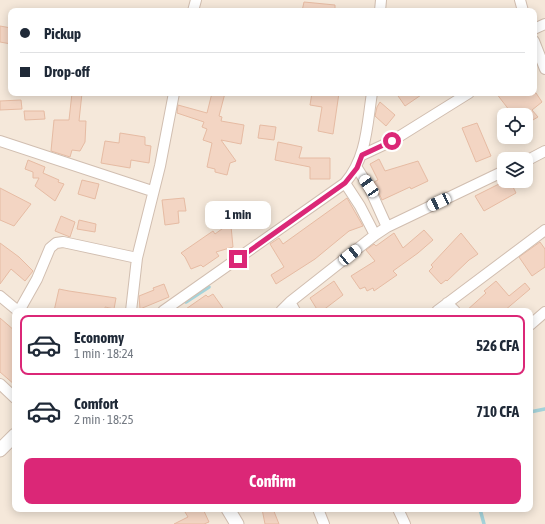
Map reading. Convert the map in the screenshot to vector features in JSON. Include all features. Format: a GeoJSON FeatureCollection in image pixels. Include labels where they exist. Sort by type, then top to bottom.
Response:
{"type":"FeatureCollection","features":[{"type":"Feature","properties":{"kind":"street"},"geometry":{"type":"LineString","coordinates":[[537,51],[545,69]]}},
{"type":"Feature","properties":{"kind":"street"},"geometry":{"type":"LineString","coordinates":[[131,308],[137,258],[152,191],[160,166],[173,96]]}},
{"type":"Feature","properties":{"kind":"street"},"geometry":{"type":"LineString","coordinates":[[167,308],[345,183],[357,168],[362,155],[372,96]]}},
{"type":"Feature","properties":{"kind":"street"},"geometry":{"type":"LineString","coordinates":[[362,155],[392,141],[464,96]]}},
{"type":"Feature","properties":{"kind":"street"},"geometry":{"type":"LineString","coordinates":[[0,141],[152,191]]}},
{"type":"Feature","properties":{"kind":"street"},"geometry":{"type":"LineString","coordinates":[[533,157],[545,151]]}},
{"type":"Feature","properties":{"kind":"street"},"geometry":{"type":"LineString","coordinates":[[357,168],[369,186],[388,227]]}},
{"type":"Feature","properties":{"kind":"street"},"geometry":{"type":"LineString","coordinates":[[293,307],[375,235],[388,227],[497,174]]}},
{"type":"Feature","properties":{"kind":"street"},"geometry":{"type":"LineString","coordinates":[[345,183],[360,206],[375,235]]}},
{"type":"Feature","properties":{"kind":"street"},"geometry":{"type":"LineString","coordinates":[[441,308],[545,230]]}},
{"type":"Feature","properties":{"kind":"street"},"geometry":{"type":"LineString","coordinates":[[21,308],[37,279],[50,248],[56,243],[63,242],[137,258]]}},
{"type":"Feature","properties":{"kind":"street"},"geometry":{"type":"LineString","coordinates":[[0,296],[15,308]]}},
{"type":"Feature","properties":{"kind":"street"},"geometry":{"type":"LineString","coordinates":[[447,303],[452,308]]}},
{"type":"Feature","properties":{"kind":"street"},"geometry":{"type":"LineString","coordinates":[[533,322],[545,312]]}},
{"type":"Feature","properties":{"kind":"street"},"geometry":{"type":"LineString","coordinates":[[0,384],[12,395]]}},
{"type":"Feature","properties":{"kind":"street"},"geometry":{"type":"LineString","coordinates":[[0,450],[12,438]]}},
{"type":"Feature","properties":{"kind":"street"},"geometry":{"type":"LineString","coordinates":[[230,512],[237,524]]}},
{"type":"Feature","properties":{"kind":"street"},"geometry":{"type":"LineString","coordinates":[[319,512],[324,524]]}},
{"type":"Feature","properties":{"kind":"street"},"geometry":{"type":"LineString","coordinates":[[399,512],[405,524]]}},
{"type":"Feature","properties":{"kind":"shaded area"},"geometry":{"type":"Polygon","coordinates":[[[0,0],[545,0],[545,524],[0,524],[0,0]]]}},
{"type":"Feature","properties":{"kind":"building"},"geometry":{"type":"Polygon","coordinates":[[[304,2],[335,5],[335,8],[303,8],[304,2]]]}},
{"type":"Feature","properties":{"kind":"building"},"geometry":{"type":"Polygon","coordinates":[[[0,26],[8,27],[8,43],[0,42],[0,26]]]}},
{"type":"Feature","properties":{"kind":"building"},"geometry":{"type":"Polygon","coordinates":[[[537,94],[542,102],[533,109],[508,108],[498,96],[537,96],[537,94]]]}},
{"type":"Feature","properties":{"kind":"building"},"geometry":{"type":"Polygon","coordinates":[[[72,96],[82,96],[79,121],[86,121],[85,142],[80,151],[72,150],[70,157],[51,151],[54,120],[69,120],[72,96]]]}},
{"type":"Feature","properties":{"kind":"building"},"geometry":{"type":"Polygon","coordinates":[[[211,96],[224,96],[219,116],[222,117],[221,121],[244,125],[241,144],[221,140],[236,161],[230,163],[227,175],[215,172],[215,169],[207,167],[212,143],[203,140],[207,129],[202,127],[204,122],[177,113],[178,105],[207,113],[211,96]]]}},
{"type":"Feature","properties":{"kind":"building"},"geometry":{"type":"Polygon","coordinates":[[[312,96],[339,96],[333,134],[318,131],[322,107],[310,105],[312,96]]]}},
{"type":"Feature","properties":{"kind":"building"},"geometry":{"type":"Polygon","coordinates":[[[398,96],[420,96],[405,106],[398,96]]]}},
{"type":"Feature","properties":{"kind":"building"},"geometry":{"type":"Polygon","coordinates":[[[21,100],[22,109],[0,110],[0,101],[21,100]]]}},
{"type":"Feature","properties":{"kind":"building"},"geometry":{"type":"Polygon","coordinates":[[[380,102],[395,115],[386,126],[375,116],[380,102]]]}},
{"type":"Feature","properties":{"kind":"building"},"geometry":{"type":"Polygon","coordinates":[[[24,111],[44,111],[45,119],[25,120],[24,111]]]}},
{"type":"Feature","properties":{"kind":"building"},"geometry":{"type":"Polygon","coordinates":[[[533,111],[538,117],[533,120],[533,111]]]}},
{"type":"Feature","properties":{"kind":"building"},"geometry":{"type":"Polygon","coordinates":[[[477,123],[491,156],[476,162],[462,128],[477,123]]]}},
{"type":"Feature","properties":{"kind":"building"},"geometry":{"type":"Polygon","coordinates":[[[260,125],[276,127],[274,140],[258,138],[260,125]]]}},
{"type":"Feature","properties":{"kind":"building"},"geometry":{"type":"Polygon","coordinates":[[[120,133],[145,137],[145,145],[151,146],[149,163],[131,160],[130,168],[101,163],[105,141],[119,143],[120,133]]]}},
{"type":"Feature","properties":{"kind":"building"},"geometry":{"type":"Polygon","coordinates":[[[278,142],[302,147],[299,158],[330,158],[330,179],[310,179],[310,167],[275,160],[278,142]]]}},
{"type":"Feature","properties":{"kind":"building"},"geometry":{"type":"Polygon","coordinates":[[[379,159],[385,171],[418,161],[428,181],[411,189],[410,187],[382,200],[374,182],[378,180],[370,164],[379,159]]]}},
{"type":"Feature","properties":{"kind":"building"},"geometry":{"type":"Polygon","coordinates":[[[28,160],[45,167],[43,173],[59,180],[58,182],[64,184],[55,201],[35,186],[39,178],[33,178],[33,172],[25,169],[28,160]]]}},
{"type":"Feature","properties":{"kind":"building"},"geometry":{"type":"Polygon","coordinates":[[[82,180],[99,184],[95,199],[78,194],[82,180]]]}},
{"type":"Feature","properties":{"kind":"building"},"geometry":{"type":"Polygon","coordinates":[[[497,185],[497,188],[514,188],[516,193],[484,211],[475,196],[497,185]]]}},
{"type":"Feature","properties":{"kind":"building"},"geometry":{"type":"Polygon","coordinates":[[[0,188],[31,204],[14,226],[0,220],[0,188]]]}},
{"type":"Feature","properties":{"kind":"building"},"geometry":{"type":"Polygon","coordinates":[[[184,198],[186,211],[178,211],[179,223],[165,225],[162,200],[184,198]]]}},
{"type":"Feature","properties":{"kind":"building"},"geometry":{"type":"Polygon","coordinates":[[[347,198],[363,226],[349,231],[315,259],[276,284],[271,275],[284,267],[270,244],[279,238],[283,244],[347,198]]]}},
{"type":"Feature","properties":{"kind":"building"},"geometry":{"type":"Polygon","coordinates":[[[61,216],[75,222],[70,237],[55,231],[61,216]]]}},
{"type":"Feature","properties":{"kind":"building"},"geometry":{"type":"Polygon","coordinates":[[[79,220],[96,224],[95,232],[77,229],[79,220]]]}},
{"type":"Feature","properties":{"kind":"building"},"geometry":{"type":"Polygon","coordinates":[[[226,226],[231,226],[233,247],[216,252],[219,256],[203,267],[201,265],[191,269],[185,257],[181,253],[213,231],[215,234],[226,226]]]}},
{"type":"Feature","properties":{"kind":"building"},"geometry":{"type":"Polygon","coordinates":[[[424,230],[433,240],[393,271],[397,275],[374,291],[373,288],[367,291],[365,287],[360,289],[351,276],[375,261],[366,250],[374,244],[376,246],[394,233],[403,248],[424,230]]]}},
{"type":"Feature","properties":{"kind":"building"},"geometry":{"type":"Polygon","coordinates":[[[461,233],[478,254],[469,260],[447,281],[446,280],[441,284],[429,271],[433,267],[431,265],[461,233]]]}},
{"type":"Feature","properties":{"kind":"building"},"geometry":{"type":"Polygon","coordinates":[[[540,242],[545,249],[545,267],[532,276],[519,257],[540,242]]]}},
{"type":"Feature","properties":{"kind":"building"},"geometry":{"type":"Polygon","coordinates":[[[0,243],[19,257],[33,271],[25,281],[11,269],[0,284],[0,243]]]}},
{"type":"Feature","properties":{"kind":"building"},"geometry":{"type":"Polygon","coordinates":[[[334,281],[343,295],[326,308],[316,308],[310,298],[334,281]]]}},
{"type":"Feature","properties":{"kind":"building"},"geometry":{"type":"Polygon","coordinates":[[[496,281],[509,296],[525,283],[530,289],[508,308],[469,308],[486,293],[484,291],[496,281]]]}},
{"type":"Feature","properties":{"kind":"building"},"geometry":{"type":"Polygon","coordinates":[[[164,284],[169,297],[140,308],[139,296],[154,290],[153,288],[164,284]]]}},
{"type":"Feature","properties":{"kind":"building"},"geometry":{"type":"Polygon","coordinates":[[[59,289],[116,298],[114,308],[55,308],[59,289]]]}},
{"type":"Feature","properties":{"kind":"building"},"geometry":{"type":"Polygon","coordinates":[[[213,294],[223,308],[187,308],[206,295],[208,297],[213,294]]]}},
{"type":"Feature","properties":{"kind":"building"},"geometry":{"type":"Polygon","coordinates":[[[0,318],[12,328],[12,382],[0,372],[0,318]]]}},
{"type":"Feature","properties":{"kind":"building"},"geometry":{"type":"Polygon","coordinates":[[[185,512],[204,512],[209,522],[204,524],[174,524],[188,517],[185,512]]]}},
{"type":"Feature","properties":{"kind":"building"},"geometry":{"type":"Polygon","coordinates":[[[263,512],[274,512],[279,524],[265,524],[263,512]]]}},
{"type":"Feature","properties":{"kind":"waterway"},"geometry":{"type":"LineString","coordinates":[[186,302],[209,287]]}},
{"type":"Feature","properties":{"kind":"waterway"},"geometry":{"type":"LineString","coordinates":[[533,411],[545,409]]}},
{"type":"Feature","properties":{"kind":"waterway"},"geometry":{"type":"LineString","coordinates":[[481,512],[484,524]]}},
{"type":"Feature","properties":{"kind":"route"},"geometry":{"type":"LineString","coordinates":[[238,259],[345,183],[357,168],[362,155],[392,141]]}}]}
